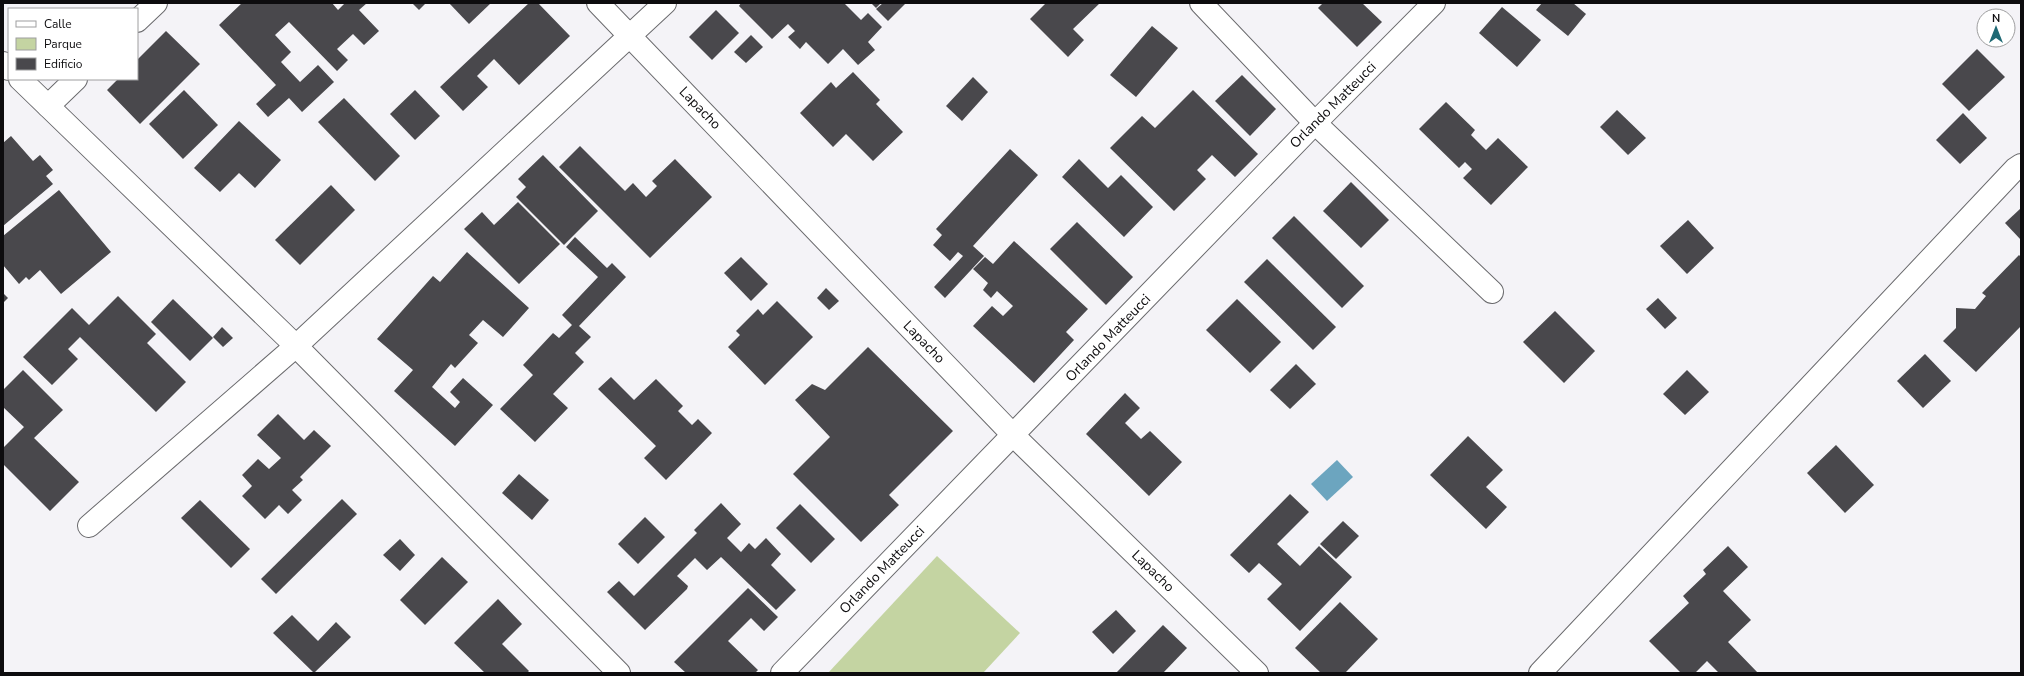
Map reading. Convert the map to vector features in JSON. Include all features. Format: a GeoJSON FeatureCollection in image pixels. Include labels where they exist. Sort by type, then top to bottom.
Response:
{"type":"FeatureCollection","features":[{"type":"Feature","properties":{"kind":"street"},"geometry":{"type":"LineString","coordinates":[[138,20],[156,3]]}},
{"type":"Feature","properties":{"kind":"street","name":"Lapacho"},"geometry":{"type":"LineString","coordinates":[[598,3],[631,35],[1013,435],[1257,673]]}},
{"type":"Feature","properties":{"kind":"street"},"geometry":{"type":"LineString","coordinates":[[89,526],[296,346],[665,3]]}},
{"type":"Feature","properties":{"kind":"street"},"geometry":{"type":"LineString","coordinates":[[1201,3],[1315,123],[1492,292]]}},
{"type":"Feature","properties":{"kind":"street","name":"Orlando Matteucci"},"geometry":{"type":"LineString","coordinates":[[782,673],[1315,123],[1434,3]]}},
{"type":"Feature","properties":{"kind":"street"},"geometry":{"type":"LineString","coordinates":[[21,80],[296,346],[619,673]]}},
{"type":"Feature","properties":{"kind":"street"},"geometry":{"type":"LineString","coordinates":[[48,106],[75,80]]}},
{"type":"Feature","properties":{"kind":"street"},"geometry":{"type":"LineString","coordinates":[[1540,673],[2021,165]]}},
{"type":"Feature","properties":{"kind":"green space"},"geometry":{"type":"Polygon","coordinates":[[[937,556],[1020,633],[983,673],[828,673],[937,556]]]}},
{"type":"Feature","properties":{"kind":"water"},"geometry":{"type":"Polygon","coordinates":[[[1337,460],[1353,477],[1327,501],[1311,484],[1337,460]]]}},
{"type":"Feature","properties":{"kind":"building"},"geometry":{"type":"Polygon","coordinates":[[[242,3],[332,3],[338,10],[345,3],[367,3],[359,10],[379,31],[364,45],[353,34],[337,49],[348,60],[337,71],[289,22],[275,35],[291,52],[281,62],[300,82],[318,65],[334,82],[302,112],[289,98],[268,117],[256,104],[276,85],[219,25],[242,3]]]}},
{"type":"Feature","properties":{"kind":"building"},"geometry":{"type":"Polygon","coordinates":[[[412,3],[426,3],[419,10],[412,3]]]}},
{"type":"Feature","properties":{"kind":"building"},"geometry":{"type":"Polygon","coordinates":[[[449,3],[491,3],[469,24],[449,3]]]}},
{"type":"Feature","properties":{"kind":"building"},"geometry":{"type":"Polygon","coordinates":[[[529,3],[538,3],[570,36],[519,85],[494,59],[477,76],[488,87],[463,111],[440,87],[529,3]]]}},
{"type":"Feature","properties":{"kind":"building"},"geometry":{"type":"Polygon","coordinates":[[[741,3],[844,3],[861,20],[868,13],[882,27],[868,42],[875,50],[858,65],[843,49],[828,64],[806,42],[800,49],[788,37],[795,31],[788,24],[772,39],[739,6],[741,3]]]}},
{"type":"Feature","properties":{"kind":"building"},"geometry":{"type":"Polygon","coordinates":[[[871,3],[881,3],[876,8],[871,3]]]}},
{"type":"Feature","properties":{"kind":"building"},"geometry":{"type":"Polygon","coordinates":[[[883,3],[906,3],[888,21],[876,9],[883,3]]]}},
{"type":"Feature","properties":{"kind":"building"},"geometry":{"type":"Polygon","coordinates":[[[1046,3],[1100,3],[1073,29],[1084,40],[1068,57],[1030,19],[1046,3]]]}},
{"type":"Feature","properties":{"kind":"building"},"geometry":{"type":"Polygon","coordinates":[[[1323,3],[1362,3],[1382,22],[1357,47],[1318,8],[1323,3]]]}},
{"type":"Feature","properties":{"kind":"building"},"geometry":{"type":"Polygon","coordinates":[[[1542,3],[1573,3],[1586,14],[1568,36],[1536,10],[1542,3]]]}},
{"type":"Feature","properties":{"kind":"building"},"geometry":{"type":"Polygon","coordinates":[[[1502,7],[1541,40],[1517,67],[1479,33],[1502,7]]]}},
{"type":"Feature","properties":{"kind":"building"},"geometry":{"type":"Polygon","coordinates":[[[716,10],[739,33],[712,60],[689,37],[716,10]]]}},
{"type":"Feature","properties":{"kind":"building"},"geometry":{"type":"Polygon","coordinates":[[[1152,26],[1178,48],[1136,97],[1110,75],[1152,26]]]}},
{"type":"Feature","properties":{"kind":"building"},"geometry":{"type":"Polygon","coordinates":[[[166,31],[200,64],[140,124],[107,90],[117,80],[138,80],[138,59],[166,31]]]}},
{"type":"Feature","properties":{"kind":"building"},"geometry":{"type":"Polygon","coordinates":[[[751,35],[763,47],[746,63],[734,52],[751,35]]]}},
{"type":"Feature","properties":{"kind":"building"},"geometry":{"type":"Polygon","coordinates":[[[1977,49],[2005,77],[1969,111],[1942,84],[1977,49]]]}},
{"type":"Feature","properties":{"kind":"building"},"geometry":{"type":"Polygon","coordinates":[[[853,72],[880,100],[876,104],[903,132],[873,161],[846,134],[833,147],[800,113],[831,82],[836,88],[853,72]]]}},
{"type":"Feature","properties":{"kind":"building"},"geometry":{"type":"Polygon","coordinates":[[[1242,75],[1276,109],[1250,136],[1215,101],[1242,75]]]}},
{"type":"Feature","properties":{"kind":"building"},"geometry":{"type":"Polygon","coordinates":[[[973,77],[988,92],[962,121],[946,106],[973,77]]]}},
{"type":"Feature","properties":{"kind":"building"},"geometry":{"type":"Polygon","coordinates":[[[184,90],[218,125],[183,159],[149,124],[184,90]]]}},
{"type":"Feature","properties":{"kind":"building"},"geometry":{"type":"Polygon","coordinates":[[[415,90],[440,116],[415,140],[390,114],[415,90]]]}},
{"type":"Feature","properties":{"kind":"building"},"geometry":{"type":"Polygon","coordinates":[[[1193,90],[1258,154],[1235,177],[1212,155],[1197,170],[1206,179],[1174,211],[1110,148],[1142,116],[1155,128],[1193,90]]]}},
{"type":"Feature","properties":{"kind":"building"},"geometry":{"type":"Polygon","coordinates":[[[344,98],[400,156],[375,181],[318,122],[344,98]]]}},
{"type":"Feature","properties":{"kind":"building"},"geometry":{"type":"Polygon","coordinates":[[[1446,102],[1475,130],[1471,135],[1486,150],[1498,138],[1528,167],[1491,205],[1463,178],[1472,169],[1465,162],[1459,168],[1419,129],[1446,102]]]}},
{"type":"Feature","properties":{"kind":"building"},"geometry":{"type":"Polygon","coordinates":[[[1617,110],[1646,138],[1628,155],[1600,127],[1617,110]]]}},
{"type":"Feature","properties":{"kind":"building"},"geometry":{"type":"Polygon","coordinates":[[[1963,113],[1987,138],[1960,164],[1936,140],[1963,113]]]}},
{"type":"Feature","properties":{"kind":"building"},"geometry":{"type":"Polygon","coordinates":[[[239,121],[281,160],[255,188],[239,173],[220,192],[194,168],[239,121]]]}},
{"type":"Feature","properties":{"kind":"building"},"geometry":{"type":"Polygon","coordinates":[[[11,136],[33,161],[40,155],[53,170],[46,176],[53,184],[3,226],[3,143],[11,136]]]}},
{"type":"Feature","properties":{"kind":"building"},"geometry":{"type":"Polygon","coordinates":[[[580,146],[625,191],[633,183],[646,197],[657,186],[652,181],[675,159],[712,197],[650,258],[559,167],[580,146]]]}},
{"type":"Feature","properties":{"kind":"building"},"geometry":{"type":"Polygon","coordinates":[[[1010,149],[1038,175],[973,246],[984,256],[945,298],[934,287],[963,256],[958,252],[950,261],[933,245],[942,235],[936,229],[1010,149]]]}},
{"type":"Feature","properties":{"kind":"building"},"geometry":{"type":"Polygon","coordinates":[[[543,155],[598,211],[564,245],[516,197],[526,187],[518,179],[543,155]]]}},
{"type":"Feature","properties":{"kind":"building"},"geometry":{"type":"Polygon","coordinates":[[[1079,159],[1108,188],[1121,175],[1153,207],[1124,237],[1062,177],[1079,159]]]}},
{"type":"Feature","properties":{"kind":"building"},"geometry":{"type":"Polygon","coordinates":[[[1351,182],[1389,220],[1361,248],[1323,211],[1351,182]]]}},
{"type":"Feature","properties":{"kind":"building"},"geometry":{"type":"Polygon","coordinates":[[[331,185],[355,210],[300,265],[275,240],[331,185]]]}},
{"type":"Feature","properties":{"kind":"building"},"geometry":{"type":"Polygon","coordinates":[[[59,190],[111,252],[61,294],[40,270],[29,280],[26,277],[19,284],[3,265],[3,236],[59,190]]]}},
{"type":"Feature","properties":{"kind":"building"},"geometry":{"type":"Polygon","coordinates":[[[518,202],[560,244],[519,284],[464,229],[482,212],[494,225],[518,202]]]}},
{"type":"Feature","properties":{"kind":"building"},"geometry":{"type":"Polygon","coordinates":[[[2021,208],[2021,240],[2005,223],[2021,208]]]}},
{"type":"Feature","properties":{"kind":"building"},"geometry":{"type":"Polygon","coordinates":[[[1294,216],[1364,286],[1342,308],[1272,238],[1294,216]]]}},
{"type":"Feature","properties":{"kind":"building"},"geometry":{"type":"Polygon","coordinates":[[[1688,220],[1714,248],[1687,274],[1660,246],[1688,220]]]}},
{"type":"Feature","properties":{"kind":"building"},"geometry":{"type":"Polygon","coordinates":[[[1077,222],[1133,277],[1106,305],[1050,249],[1077,222]]]}},
{"type":"Feature","properties":{"kind":"building"},"geometry":{"type":"Polygon","coordinates":[[[575,237],[607,268],[612,263],[626,277],[579,326],[591,337],[575,353],[584,362],[553,394],[568,408],[535,442],[500,409],[533,375],[523,365],[553,333],[559,338],[572,325],[562,315],[598,277],[566,247],[575,237]]]}},
{"type":"Feature","properties":{"kind":"building"},"geometry":{"type":"Polygon","coordinates":[[[1014,241],[1088,309],[1066,332],[1074,340],[1034,383],[973,326],[992,306],[1003,316],[1013,306],[997,291],[991,298],[983,290],[988,283],[973,269],[985,257],[993,264],[1014,241]]]}},
{"type":"Feature","properties":{"kind":"building"},"geometry":{"type":"Polygon","coordinates":[[[467,252],[529,308],[503,337],[483,320],[469,335],[478,343],[455,368],[451,364],[432,387],[455,408],[460,402],[450,392],[463,378],[493,405],[455,446],[394,391],[413,370],[377,339],[433,276],[440,282],[467,252]]]}},
{"type":"Feature","properties":{"kind":"building"},"geometry":{"type":"Polygon","coordinates":[[[2019,255],[2021,257],[2021,326],[1976,372],[1943,341],[1956,328],[1956,308],[1975,309],[1986,296],[1982,293],[2019,255]]]}},
{"type":"Feature","properties":{"kind":"building"},"geometry":{"type":"Polygon","coordinates":[[[741,257],[768,284],[751,301],[724,273],[741,257]]]}},
{"type":"Feature","properties":{"kind":"building"},"geometry":{"type":"Polygon","coordinates":[[[1267,259],[1336,327],[1313,350],[1244,282],[1267,259]]]}},
{"type":"Feature","properties":{"kind":"building"},"geometry":{"type":"Polygon","coordinates":[[[826,288],[839,301],[829,310],[817,298],[826,288]]]}},
{"type":"Feature","properties":{"kind":"building"},"geometry":{"type":"Polygon","coordinates":[[[3,293],[8,298],[3,303],[3,293]]]}},
{"type":"Feature","properties":{"kind":"building"},"geometry":{"type":"Polygon","coordinates":[[[118,296],[156,334],[147,343],[186,382],[156,412],[80,337],[68,349],[78,359],[52,385],[23,357],[72,308],[89,325],[118,296]]]}},
{"type":"Feature","properties":{"kind":"building"},"geometry":{"type":"Polygon","coordinates":[[[1658,298],[1677,318],[1665,329],[1646,309],[1658,298]]]}},
{"type":"Feature","properties":{"kind":"building"},"geometry":{"type":"Polygon","coordinates":[[[173,299],[213,338],[190,361],[151,322],[173,299]]]}},
{"type":"Feature","properties":{"kind":"building"},"geometry":{"type":"Polygon","coordinates":[[[1237,299],[1281,342],[1250,373],[1206,330],[1237,299]]]}},
{"type":"Feature","properties":{"kind":"building"},"geometry":{"type":"Polygon","coordinates":[[[777,301],[813,337],[765,385],[728,347],[740,335],[736,331],[758,309],[763,315],[777,301]]]}},
{"type":"Feature","properties":{"kind":"building"},"geometry":{"type":"Polygon","coordinates":[[[1555,311],[1595,351],[1564,383],[1523,342],[1555,311]]]}},
{"type":"Feature","properties":{"kind":"building"},"geometry":{"type":"Polygon","coordinates":[[[222,327],[233,338],[223,347],[213,337],[222,327]]]}},
{"type":"Feature","properties":{"kind":"building"},"geometry":{"type":"Polygon","coordinates":[[[868,347],[953,431],[889,495],[899,505],[861,542],[793,474],[830,437],[795,400],[812,384],[825,390],[868,347]]]}},
{"type":"Feature","properties":{"kind":"building"},"geometry":{"type":"Polygon","coordinates":[[[1925,354],[1951,381],[1923,408],[1897,381],[1925,354]]]}},
{"type":"Feature","properties":{"kind":"building"},"geometry":{"type":"Polygon","coordinates":[[[1296,364],[1316,384],[1290,409],[1270,390],[1296,364]]]}},
{"type":"Feature","properties":{"kind":"building"},"geometry":{"type":"Polygon","coordinates":[[[23,370],[63,410],[34,438],[79,482],[50,511],[3,464],[3,448],[24,427],[3,407],[3,390],[23,370]]]}},
{"type":"Feature","properties":{"kind":"building"},"geometry":{"type":"Polygon","coordinates":[[[1687,370],[1709,392],[1685,415],[1663,394],[1687,370]]]}},
{"type":"Feature","properties":{"kind":"building"},"geometry":{"type":"Polygon","coordinates":[[[611,377],[634,400],[656,379],[683,406],[678,411],[692,425],[698,419],[712,433],[666,480],[644,458],[656,446],[598,389],[611,377]]]}},
{"type":"Feature","properties":{"kind":"building"},"geometry":{"type":"Polygon","coordinates":[[[1125,393],[1140,408],[1125,423],[1141,439],[1150,431],[1182,462],[1149,496],[1086,434],[1125,393]]]}},
{"type":"Feature","properties":{"kind":"building"},"geometry":{"type":"Polygon","coordinates":[[[278,414],[304,440],[314,430],[331,446],[300,477],[303,480],[292,490],[302,500],[288,514],[279,505],[265,519],[242,496],[252,486],[242,475],[258,459],[269,469],[281,458],[257,435],[278,414]]]}},
{"type":"Feature","properties":{"kind":"building"},"geometry":{"type":"Polygon","coordinates":[[[1468,436],[1503,470],[1486,487],[1507,507],[1486,529],[1430,475],[1468,436]]]}},
{"type":"Feature","properties":{"kind":"building"},"geometry":{"type":"Polygon","coordinates":[[[1836,445],[1874,485],[1845,513],[1807,473],[1836,445]]]}},
{"type":"Feature","properties":{"kind":"building"},"geometry":{"type":"Polygon","coordinates":[[[519,474],[549,500],[532,520],[502,493],[519,474]]]}},
{"type":"Feature","properties":{"kind":"building"},"geometry":{"type":"Polygon","coordinates":[[[1290,494],[1309,512],[1277,544],[1300,566],[1319,546],[1352,577],[1300,631],[1267,599],[1282,584],[1259,563],[1249,573],[1230,555],[1290,494]]]}},
{"type":"Feature","properties":{"kind":"building"},"geometry":{"type":"Polygon","coordinates":[[[342,499],[357,514],[276,594],[261,579],[342,499]]]}},
{"type":"Feature","properties":{"kind":"building"},"geometry":{"type":"Polygon","coordinates":[[[200,500],[250,549],[231,568],[181,518],[200,500]]]}},
{"type":"Feature","properties":{"kind":"building"},"geometry":{"type":"Polygon","coordinates":[[[721,503],[741,524],[727,538],[741,552],[749,543],[755,549],[766,538],[781,554],[771,565],[796,590],[776,610],[721,557],[707,570],[695,558],[677,576],[688,586],[687,589],[645,630],[607,592],[619,581],[634,596],[697,533],[694,530],[721,503]]]}},
{"type":"Feature","properties":{"kind":"building"},"geometry":{"type":"Polygon","coordinates":[[[800,504],[835,539],[811,563],[776,528],[800,504]]]}},
{"type":"Feature","properties":{"kind":"building"},"geometry":{"type":"Polygon","coordinates":[[[645,517],[665,537],[638,564],[618,544],[645,517]]]}},
{"type":"Feature","properties":{"kind":"building"},"geometry":{"type":"Polygon","coordinates":[[[1343,521],[1359,536],[1336,559],[1320,544],[1343,521]]]}},
{"type":"Feature","properties":{"kind":"building"},"geometry":{"type":"Polygon","coordinates":[[[400,539],[415,555],[400,571],[383,555],[400,539]]]}},
{"type":"Feature","properties":{"kind":"building"},"geometry":{"type":"Polygon","coordinates":[[[1728,546],[1748,567],[1723,591],[1751,620],[1728,642],[1758,673],[1719,673],[1707,661],[1695,673],[1681,673],[1649,641],[1689,603],[1683,596],[1706,574],[1703,570],[1728,546]]]}},
{"type":"Feature","properties":{"kind":"building"},"geometry":{"type":"Polygon","coordinates":[[[442,557],[468,582],[425,625],[400,600],[442,557]]]}},
{"type":"Feature","properties":{"kind":"building"},"geometry":{"type":"Polygon","coordinates":[[[748,588],[778,617],[764,631],[751,618],[728,641],[758,670],[755,673],[686,673],[674,662],[748,588]]]}},
{"type":"Feature","properties":{"kind":"building"},"geometry":{"type":"Polygon","coordinates":[[[498,599],[522,624],[502,644],[529,671],[527,673],[485,673],[454,643],[498,599]]]}},
{"type":"Feature","properties":{"kind":"building"},"geometry":{"type":"Polygon","coordinates":[[[1340,602],[1378,639],[1345,673],[1321,673],[1295,648],[1340,602]]]}},
{"type":"Feature","properties":{"kind":"building"},"geometry":{"type":"Polygon","coordinates":[[[1116,610],[1136,631],[1113,654],[1092,632],[1116,610]]]}},
{"type":"Feature","properties":{"kind":"building"},"geometry":{"type":"Polygon","coordinates":[[[292,615],[318,641],[336,622],[351,637],[314,673],[273,633],[292,615]]]}},
{"type":"Feature","properties":{"kind":"building"},"geometry":{"type":"Polygon","coordinates":[[[1163,625],[1187,648],[1163,673],[1116,673],[1163,625]]]}}]}
